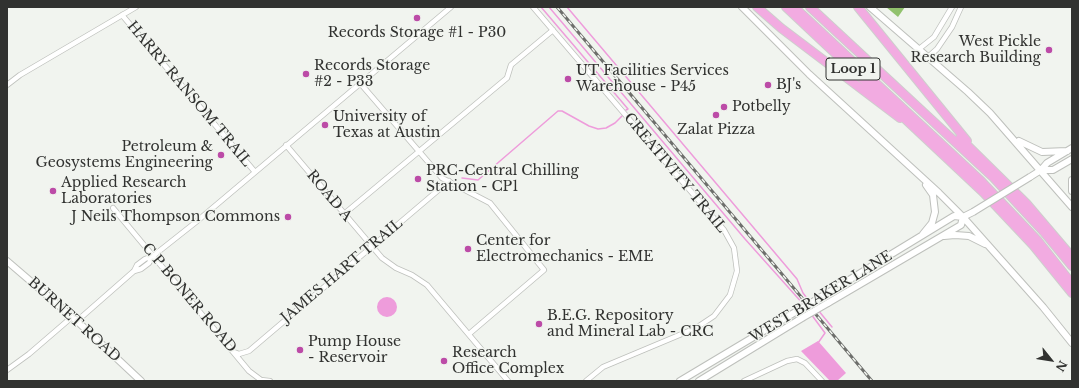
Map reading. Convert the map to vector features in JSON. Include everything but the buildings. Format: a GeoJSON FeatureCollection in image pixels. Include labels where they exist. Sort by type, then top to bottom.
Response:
{"type":"FeatureCollection","features":[{"type":"Feature","properties":{"kind":"highway"},"geometry":{"type":"LineString","coordinates":[[757,7],[787,32],[839,70],[894,115],[921,132]]}},
{"type":"Feature","properties":{"kind":"highway","name":"Loop 1"},"geometry":{"type":"LineString","coordinates":[[786,7],[921,132],[1010,220],[1072,293]]}},
{"type":"Feature","properties":{"kind":"highway"},"geometry":{"type":"LineString","coordinates":[[794,7],[981,181],[1038,241],[1072,284]]}},
{"type":"Feature","properties":{"kind":"highway"},"geometry":{"type":"LineString","coordinates":[[810,7],[993,177],[1044,232],[1072,266]]}},
{"type":"Feature","properties":{"kind":"highway","name":"Loop 1"},"geometry":{"type":"LineString","coordinates":[[819,7],[973,149],[1026,203],[1072,257]]}},
{"type":"Feature","properties":{"kind":"highway"},"geometry":{"type":"LineString","coordinates":[[858,7],[973,149]]}},
{"type":"Feature","properties":{"kind":"main road"},"geometry":{"type":"LineString","coordinates":[[742,7],[809,74],[966,216],[991,248],[1043,307],[1072,343]]}},
{"type":"Feature","properties":{"kind":"main road"},"geometry":{"type":"LineString","coordinates":[[870,7],[968,92],[1013,137],[1072,207]]}},
{"type":"Feature","properties":{"kind":"main road"},"geometry":{"type":"LineString","coordinates":[[1013,137],[1024,145],[1042,152],[1069,149]]}},
{"type":"Feature","properties":{"kind":"main road","name":"WEST BRAKER LANE"},"geometry":{"type":"LineString","coordinates":[[699,381],[802,318],[941,237],[961,224],[966,216],[1034,175],[1047,163],[1069,149]]}},
{"type":"Feature","properties":{"kind":"main road","name":"WEST BRAKER LANE"},"geometry":{"type":"LineString","coordinates":[[1041,170],[1053,170],[1072,159]]}},
{"type":"Feature","properties":{"kind":"main road"},"geometry":{"type":"LineString","coordinates":[[919,175],[933,196],[935,203],[932,223],[920,238]]}},
{"type":"Feature","properties":{"kind":"main road"},"geometry":{"type":"LineString","coordinates":[[1072,180],[1072,191]]}},
{"type":"Feature","properties":{"kind":"main road","name":"WEST BRAKER LANE"},"geometry":{"type":"LineString","coordinates":[[680,381],[920,238],[954,216],[966,216]]}},
{"type":"Feature","properties":{"kind":"main road"},"geometry":{"type":"LineString","coordinates":[[941,237],[955,235],[969,236],[991,248]]}},
{"type":"Feature","properties":{"kind":"main road","name":"BURNET ROAD"},"geometry":{"type":"LineString","coordinates":[[7,261],[74,319],[140,381]]}},
{"type":"Feature","properties":{"kind":"street"},"geometry":{"type":"LineString","coordinates":[[7,85],[20,75],[136,7]]}},
{"type":"Feature","properties":{"kind":"street","name":"CREATIVITY TRAIL"},"geometry":{"type":"LineString","coordinates":[[533,7],[724,230],[734,248],[737,271],[730,295],[714,316],[696,328],[603,367],[586,381]]}},
{"type":"Feature","properties":{"kind":"street"},"geometry":{"type":"LineString","coordinates":[[928,57],[945,38],[959,14],[961,7]]}},
{"type":"Feature","properties":{"kind":"street"},"geometry":{"type":"LineString","coordinates":[[7,370],[134,271],[141,262],[153,256],[449,8]]}},
{"type":"Feature","properties":{"kind":"street"},"geometry":{"type":"LineString","coordinates":[[920,49],[934,37],[951,8],[958,11],[959,14]]}},
{"type":"Feature","properties":{"kind":"street","name":"HARRY RANSOM TRAIL"},"geometry":{"type":"LineString","coordinates":[[122,15],[255,172]]}},
{"type":"Feature","properties":{"kind":"street"},"geometry":{"type":"LineString","coordinates":[[344,214],[507,78],[511,65],[553,30]]}},
{"type":"Feature","properties":{"kind":"street"},"geometry":{"type":"LineString","coordinates":[[360,83],[442,178],[490,203],[544,270],[469,334]]}},
{"type":"Feature","properties":{"kind":"street","name":"ROAD A"},"geometry":{"type":"LineString","coordinates":[[286,145],[371,246],[389,264],[412,275],[427,285],[508,381]]}},
{"type":"Feature","properties":{"kind":"street","name":"JAMES HART TRAIL"},"geometry":{"type":"LineString","coordinates":[[234,352],[240,354],[248,350],[449,181]]}},
{"type":"Feature","properties":{"kind":"street","name":"C P BONER ROAD"},"geometry":{"type":"LineString","coordinates":[[113,208],[249,371],[261,380],[270,381]]}},
{"type":"Feature","properties":{"kind":"street"},"geometry":{"type":"LineString","coordinates":[[744,381],[787,361],[797,359],[805,363],[822,381]]}},
{"type":"Feature","properties":{"kind":"green space"},"geometry":{"type":"Polygon","coordinates":[[[886,7],[905,7],[898,17],[886,7]]]}},
{"type":"Feature","properties":{"kind":"shaded area"},"geometry":{"type":"Polygon","coordinates":[[[387,297],[394,300],[397,307],[394,314],[387,317],[380,314],[377,307],[380,300],[387,297]]]}},
{"type":"Feature","properties":{"kind":"shaded area"},"geometry":{"type":"Polygon","coordinates":[[[818,341],[846,373],[837,381],[830,381],[801,351],[818,341]]]}},
{"type":"Feature","properties":{"kind":"waterway"},"geometry":{"type":"LineString","coordinates":[[541,7],[628,109],[626,110]]}},
{"type":"Feature","properties":{"kind":"waterway"},"geometry":{"type":"LineString","coordinates":[[549,7],[745,239],[804,305]]}},
{"type":"Feature","properties":{"kind":"waterway"},"geometry":{"type":"LineString","coordinates":[[567,7],[797,279],[803,293],[810,302]]}},
{"type":"Feature","properties":{"kind":"waterway"},"geometry":{"type":"LineString","coordinates":[[462,178],[478,180],[558,111],[562,111],[589,126],[598,129],[606,128],[615,123],[622,116]]}},
{"type":"Feature","properties":{"kind":"waterway"},"geometry":{"type":"LineString","coordinates":[[818,310],[832,327]]}},
{"type":"Feature","properties":{"kind":"waterway"},"geometry":{"type":"LineString","coordinates":[[811,314],[825,333],[818,343]]}},
{"type":"Feature","properties":{"kind":"railway"},"geometry":{"type":"LineString","coordinates":[[557,7],[872,381]]}},
{"type":"Feature","properties":{"kind":"place","name":"Records Storage #1 - P30"},"geometry":{"type":"Point","coordinates":[417,18]}},
{"type":"Feature","properties":{"kind":"place","name":"West Pickle Research Building"},"geometry":{"type":"Point","coordinates":[1049,50]}},
{"type":"Feature","properties":{"kind":"place","name":"Records Storage #2 - P33"},"geometry":{"type":"Point","coordinates":[306,74]}},
{"type":"Feature","properties":{"kind":"place","name":"UT Facilities Services Warehouse - P45"},"geometry":{"type":"Point","coordinates":[568,79]}},
{"type":"Feature","properties":{"kind":"place","name":"BJ's"},"geometry":{"type":"Point","coordinates":[768,85]}},
{"type":"Feature","properties":{"kind":"place","name":"Potbelly"},"geometry":{"type":"Point","coordinates":[724,107]}},
{"type":"Feature","properties":{"kind":"place","name":"Zalat Pizza"},"geometry":{"type":"Point","coordinates":[716,115]}},
{"type":"Feature","properties":{"kind":"place","name":"University of Texas at Austin"},"geometry":{"type":"Point","coordinates":[325,125]}},
{"type":"Feature","properties":{"kind":"place","name":"Petroleum & Geosystems Engineering"},"geometry":{"type":"Point","coordinates":[221,155]}},
{"type":"Feature","properties":{"kind":"place","name":"PRC-Central Chilling Station - CP1"},"geometry":{"type":"Point","coordinates":[418,179]}},
{"type":"Feature","properties":{"kind":"place","name":"Applied Research Laboratories"},"geometry":{"type":"Point","coordinates":[53,191]}},
{"type":"Feature","properties":{"kind":"place","name":"J Neils Thompson Commons"},"geometry":{"type":"Point","coordinates":[288,217]}},
{"type":"Feature","properties":{"kind":"place","name":"Center for Electromechanics - EME"},"geometry":{"type":"Point","coordinates":[468,249]}},
{"type":"Feature","properties":{"kind":"place","name":"B.E.G. Repository and Mineral Lab - CRC"},"geometry":{"type":"Point","coordinates":[539,324]}},
{"type":"Feature","properties":{"kind":"place","name":"Pump House - Reservoir"},"geometry":{"type":"Point","coordinates":[300,350]}},
{"type":"Feature","properties":{"kind":"place","name":"Research Office Complex"},"geometry":{"type":"Point","coordinates":[444,361]}}]}
